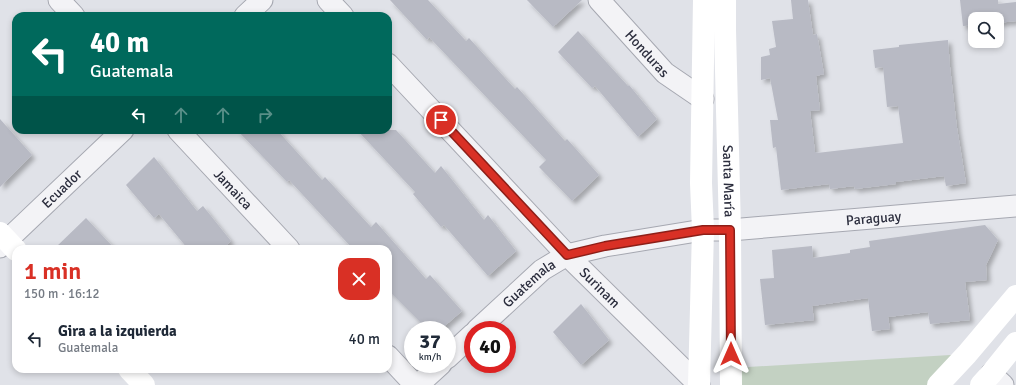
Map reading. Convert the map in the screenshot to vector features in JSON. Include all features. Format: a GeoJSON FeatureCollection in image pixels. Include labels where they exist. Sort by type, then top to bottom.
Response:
{"type":"FeatureCollection","features":[{"type":"Feature","properties":{"kind":"street"},"geometry":{"type":"LineString","coordinates":[[60,0],[70,12]]}},
{"type":"Feature","properties":{"kind":"street"},"geometry":{"type":"LineString","coordinates":[[249,12],[262,0]]}},
{"type":"Feature","properties":{"kind":"street"},"geometry":{"type":"LineString","coordinates":[[328,0],[339,12]]}},
{"type":"Feature","properties":{"kind":"street","name":"Honduras"},"geometry":{"type":"LineString","coordinates":[[599,0],[665,73],[703,99]]}},
{"type":"Feature","properties":{"kind":"street","name":"Santa María"},"geometry":{"type":"LineString","coordinates":[[699,385],[703,230],[701,183],[704,0]]}},
{"type":"Feature","properties":{"kind":"street","name":"Santa María"},"geometry":{"type":"LineString","coordinates":[[725,0],[730,230],[731,385]]}},
{"type":"Feature","properties":{"kind":"street","name":"Surinam"},"geometry":{"type":"LineString","coordinates":[[392,68],[567,255],[699,385]]}},
{"type":"Feature","properties":{"kind":"street","name":"Ecuador"},"geometry":{"type":"LineString","coordinates":[[6,242],[119,134]]}},
{"type":"Feature","properties":{"kind":"street","name":"Jamaica"},"geometry":{"type":"LineString","coordinates":[[182,134],[285,245]]}},
{"type":"Feature","properties":{"kind":"street","name":"Paraguay"},"geometry":{"type":"LineString","coordinates":[[730,230],[1016,206]]}},
{"type":"Feature","properties":{"kind":"street","name":"Guatemala"},"geometry":{"type":"LineString","coordinates":[[487,321],[542,270],[567,255],[605,246],[703,230],[730,230]]}},
{"type":"Feature","properties":{"kind":"street"},"geometry":{"type":"LineString","coordinates":[[938,385],[967,354],[1016,296]]}},
{"type":"Feature","properties":{"kind":"street"},"geometry":{"type":"LineString","coordinates":[[456,350],[464,342]]}},
{"type":"Feature","properties":{"kind":"street"},"geometry":{"type":"LineString","coordinates":[[992,381],[1016,343]]}},
{"type":"Feature","properties":{"kind":"street"},"geometry":{"type":"LineString","coordinates":[[392,360],[415,385]]}},
{"type":"Feature","properties":{"kind":"street"},"geometry":{"type":"LineString","coordinates":[[133,373],[144,385]]}},
{"type":"Feature","properties":{"kind":"street"},"geometry":{"type":"LineString","coordinates":[[418,385],[431,373]]}},
{"type":"Feature","properties":{"kind":"green space"},"geometry":{"type":"Polygon","coordinates":[[[967,354],[938,385],[731,385],[732,368],[967,354]]]}},
{"type":"Feature","properties":{"kind":"building"},"geometry":{"type":"Polygon","coordinates":[[[390,0],[428,0],[466,41],[469,38],[515,89],[517,87],[565,141],[567,139],[599,175],[572,201],[539,167],[546,160],[429,37],[427,40],[390,0]]]}},
{"type":"Feature","properties":{"kind":"building"},"geometry":{"type":"Polygon","coordinates":[[[527,0],[582,0],[553,27],[527,0]]]}},
{"type":"Feature","properties":{"kind":"building"},"geometry":{"type":"Polygon","coordinates":[[[791,0],[808,0],[813,35],[817,34],[824,74],[816,76],[820,110],[810,111],[815,152],[903,143],[898,106],[887,107],[883,67],[875,68],[873,50],[899,47],[899,45],[948,40],[957,128],[966,183],[946,186],[944,176],[855,189],[854,186],[830,189],[829,184],[781,190],[776,147],[773,148],[770,120],[778,120],[770,78],[761,80],[761,57],[770,55],[769,49],[776,47],[772,21],[793,19],[791,0]]]}},
{"type":"Feature","properties":{"kind":"building"},"geometry":{"type":"Polygon","coordinates":[[[960,0],[998,0],[998,4],[1016,2],[1016,21],[1004,22],[1004,12],[968,12],[968,26],[963,26],[960,0]]]}},
{"type":"Feature","properties":{"kind":"building"},"geometry":{"type":"Polygon","coordinates":[[[578,31],[628,86],[629,85],[657,119],[638,137],[595,86],[592,88],[558,52],[578,31]]]}},
{"type":"Feature","properties":{"kind":"building"},"geometry":{"type":"Polygon","coordinates":[[[0,119],[32,155],[0,187],[0,119]]]}},
{"type":"Feature","properties":{"kind":"building"},"geometry":{"type":"Polygon","coordinates":[[[392,130],[396,130],[435,173],[441,166],[484,220],[488,215],[516,251],[488,276],[444,225],[441,227],[413,194],[415,192],[361,134],[392,134],[392,130]]]}},
{"type":"Feature","properties":{"kind":"building"},"geometry":{"type":"Polygon","coordinates":[[[241,134],[281,134],[322,180],[325,177],[371,227],[376,222],[426,279],[430,275],[462,311],[450,321],[419,321],[392,294],[392,245],[349,245],[289,180],[287,182],[241,134]]]}},
{"type":"Feature","properties":{"kind":"building"},"geometry":{"type":"Polygon","coordinates":[[[154,157],[197,211],[203,206],[231,241],[227,245],[185,245],[159,214],[154,218],[126,185],[154,157]]]}},
{"type":"Feature","properties":{"kind":"building"},"geometry":{"type":"Polygon","coordinates":[[[86,218],[111,245],[58,245],[86,218]]]}},
{"type":"Feature","properties":{"kind":"building"},"geometry":{"type":"Polygon","coordinates":[[[985,225],[998,240],[986,265],[987,280],[965,282],[970,320],[930,324],[928,312],[888,317],[890,329],[872,331],[868,298],[812,306],[814,320],[765,325],[760,279],[774,278],[772,250],[812,246],[813,258],[850,253],[850,250],[870,247],[869,241],[985,225]]]}},
{"type":"Feature","properties":{"kind":"building"},"geometry":{"type":"Polygon","coordinates":[[[581,304],[609,340],[581,365],[553,332],[581,304]]]}},
{"type":"Feature","properties":{"kind":"route"},"geometry":{"type":"LineString","coordinates":[[441,120],[567,255],[605,246],[703,230],[730,230],[731,354]]}}]}
